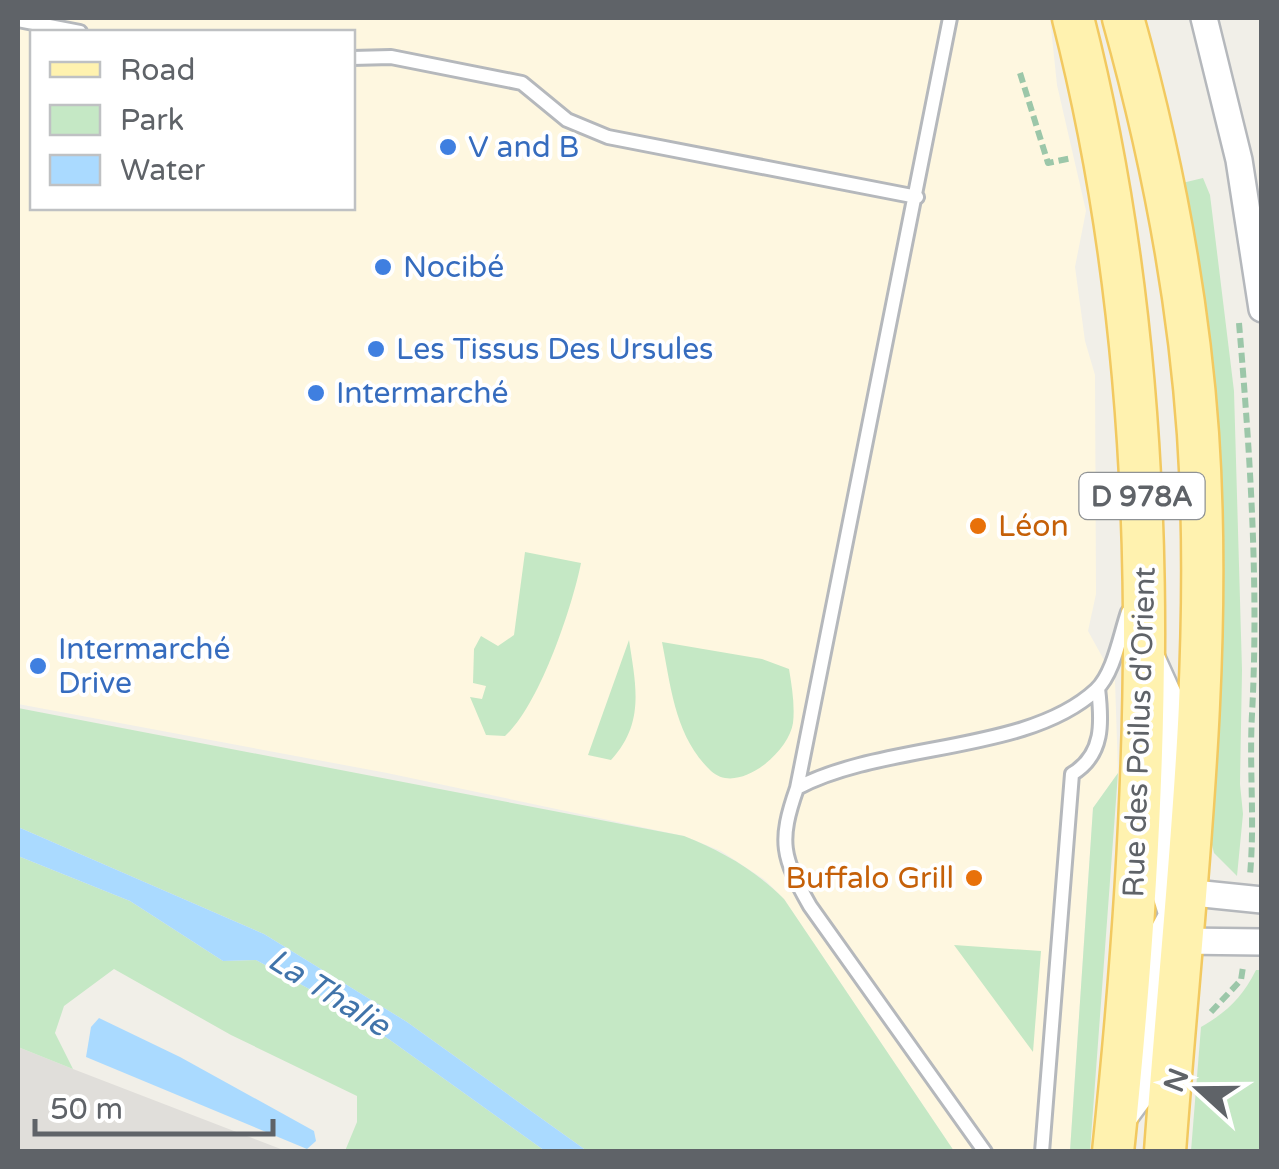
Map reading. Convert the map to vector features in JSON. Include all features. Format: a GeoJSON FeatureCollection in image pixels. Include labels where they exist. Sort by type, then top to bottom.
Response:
{"type":"FeatureCollection","features":[{"type":"Feature","properties":{"kind":"main road","name":"Rue des Poilus d'Orient"},"geometry":{"type":"LineString","coordinates":[[1073,18],[1110,180],[1124,275],[1144,566],[1143,778],[1114,1141]]}},
{"type":"Feature","properties":{"kind":"main road","name":"Rue des Poilus d'Orient"},"geometry":{"type":"LineString","coordinates":[[1123,18],[1165,186],[1186,318],[1198,435],[1202,623],[1179,916]]}},
{"type":"Feature","properties":{"kind":"main road","name":"D 978A"},"geometry":{"type":"LineString","coordinates":[[1165,1152],[1179,916]]}},
{"type":"Feature","properties":{"kind":"street"},"geometry":{"type":"LineString","coordinates":[[1204,18],[1239,160],[1259,268],[1262,310]]}},
{"type":"Feature","properties":{"kind":"street"},"geometry":{"type":"LineString","coordinates":[[1144,642],[1168,696],[1161,879],[1179,916],[1262,942]]}},
{"type":"Feature","properties":{"kind":"street"},"geometry":{"type":"LineString","coordinates":[[1114,1141],[1146,1088],[1158,941],[1179,916],[1262,900]]}},
{"type":"Feature","properties":{"kind":"lane"},"geometry":{"type":"LineString","coordinates":[[950,18],[797,788],[783,827],[786,862],[810,906],[985,1152]]}},
{"type":"Feature","properties":{"kind":"lane"},"geometry":{"type":"LineString","coordinates":[[18,20],[70,30]]}},
{"type":"Feature","properties":{"kind":"lane"},"geometry":{"type":"LineString","coordinates":[[355,57],[368,54],[396,58],[522,83],[566,120],[608,137],[917,197]]}},
{"type":"Feature","properties":{"kind":"lane"},"geometry":{"type":"LineString","coordinates":[[1042,1152],[1072,774],[1088,765],[1097,749],[1102,718],[1098,688],[1144,566]]}},
{"type":"Feature","properties":{"kind":"lane"},"geometry":{"type":"LineString","coordinates":[[797,788],[830,770],[1037,724],[1098,688]]}},
{"type":"Feature","properties":{"kind":"shaded area"},"geometry":{"type":"Polygon","coordinates":[[[18,18],[1050,18],[1057,85],[1086,211],[1075,267],[1085,341],[1095,375],[1096,594],[1088,631],[1115,680],[1118,773],[1093,808],[1070,1151],[954,1151],[784,899],[765,880],[721,851],[684,836],[387,773],[18,704],[18,18]]]}},
{"type":"Feature","properties":{"kind":"shaded area"},"geometry":{"type":"Polygon","coordinates":[[[18,1047],[73,1069],[286,1151],[18,1151],[18,1047]]]}},
{"type":"Feature","properties":{"kind":"green space"},"geometry":{"type":"Polygon","coordinates":[[[1203,178],[1210,195],[1234,391],[1243,814],[1237,876],[1214,853],[1209,833],[1178,184],[1203,178]]]}},
{"type":"Feature","properties":{"kind":"green space"},"geometry":{"type":"Polygon","coordinates":[[[525,552],[581,563],[562,630],[530,703],[505,736],[486,735],[470,697],[482,699],[486,686],[473,683],[474,649],[481,636],[498,646],[514,635],[525,552]]]}},
{"type":"Feature","properties":{"kind":"green space"},"geometry":{"type":"Polygon","coordinates":[[[629,640],[635,703],[629,732],[611,760],[588,755],[629,640]]]}},
{"type":"Feature","properties":{"kind":"green space"},"geometry":{"type":"Polygon","coordinates":[[[662,642],[762,659],[789,669],[793,723],[772,758],[735,778],[711,771],[682,727],[662,642]]]}},
{"type":"Feature","properties":{"kind":"green space"},"geometry":{"type":"Polygon","coordinates":[[[18,708],[684,836],[712,848],[750,870],[784,899],[954,1151],[587,1151],[407,1022],[264,934],[18,827],[18,708]]]}},
{"type":"Feature","properties":{"kind":"green space"},"geometry":{"type":"Polygon","coordinates":[[[1118,773],[1090,1151],[1070,1151],[1093,808],[1118,773]]]}},
{"type":"Feature","properties":{"kind":"green space"},"geometry":{"type":"Polygon","coordinates":[[[18,856],[130,901],[223,961],[256,960],[313,991],[390,1040],[545,1151],[345,1151],[357,1122],[357,1096],[231,1035],[114,969],[64,1006],[55,1033],[73,1069],[18,1047],[18,856]]]}},
{"type":"Feature","properties":{"kind":"green space"},"geometry":{"type":"Polygon","coordinates":[[[954,945],[1041,951],[1033,1052],[954,945]]]}},
{"type":"Feature","properties":{"kind":"green space"},"geometry":{"type":"Polygon","coordinates":[[[1256,970],[1262,970],[1261,1151],[1191,1151],[1201,1027],[1233,1003],[1256,970]]]}},
{"type":"Feature","properties":{"kind":"water","name":"La Thalie"},"geometry":{"type":"Polygon","coordinates":[[[18,827],[264,934],[407,1022],[587,1151],[545,1151],[390,1040],[313,991],[256,960],[223,961],[130,901],[18,856],[18,827]]]}},
{"type":"Feature","properties":{"kind":"water"},"geometry":{"type":"Polygon","coordinates":[[[99,1018],[180,1057],[314,1131],[316,1141],[307,1149],[86,1057],[91,1027],[99,1018]]]}},
{"type":"Feature","properties":{"kind":"place","name":"V and B"},"geometry":{"type":"Point","coordinates":[448,147]}},
{"type":"Feature","properties":{"kind":"place","name":"Nocibé"},"geometry":{"type":"Point","coordinates":[383,267]}},
{"type":"Feature","properties":{"kind":"place","name":"Les Tissus Des Ursules"},"geometry":{"type":"Point","coordinates":[376,349]}},
{"type":"Feature","properties":{"kind":"place","name":"Intermarché"},"geometry":{"type":"Point","coordinates":[316,393]}},
{"type":"Feature","properties":{"kind":"place","name":"Léon"},"geometry":{"type":"Point","coordinates":[978,526]}},
{"type":"Feature","properties":{"kind":"place","name":"Intermarché Drive"},"geometry":{"type":"Point","coordinates":[38,666]}},
{"type":"Feature","properties":{"kind":"place","name":"Buffalo Grill"},"geometry":{"type":"Point","coordinates":[974,878]}}]}
